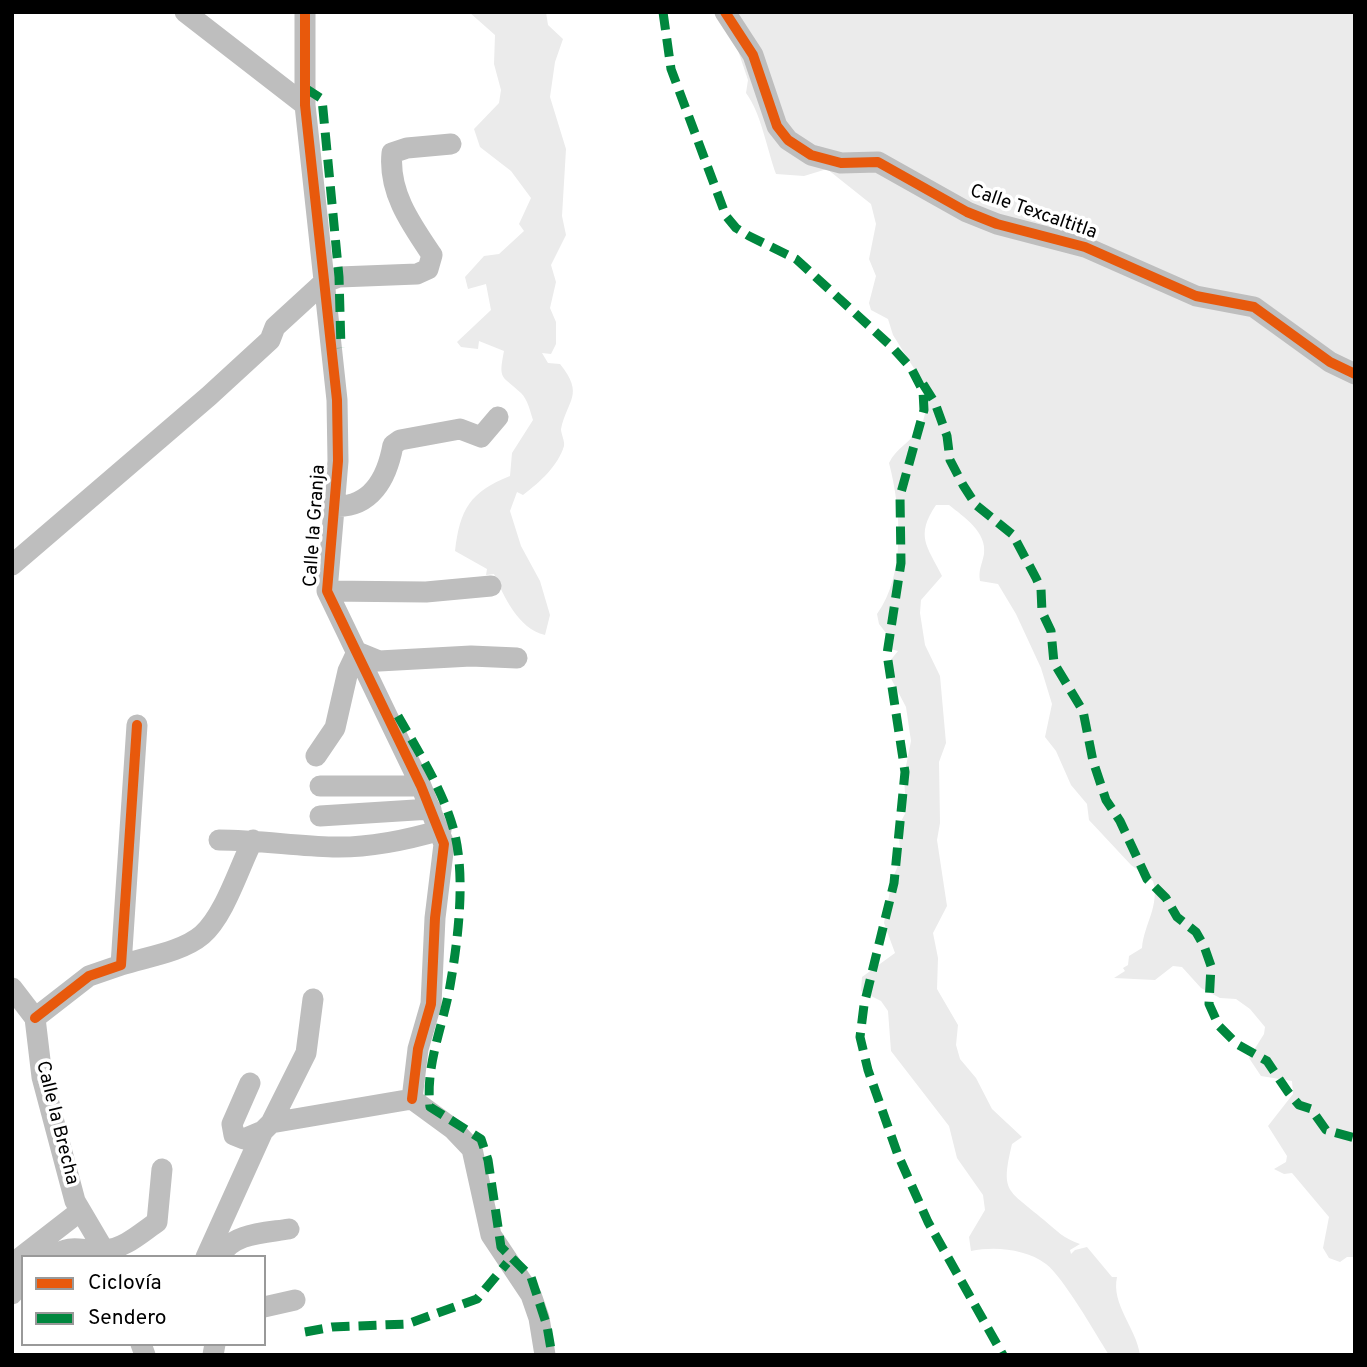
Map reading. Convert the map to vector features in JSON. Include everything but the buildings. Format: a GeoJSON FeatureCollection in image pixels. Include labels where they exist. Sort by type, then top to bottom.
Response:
{"type":"FeatureCollection","features":[{"type":"Feature","properties":{"kind":"street"},"geometry":{"type":"LineString","coordinates":[[185,12],[305,105]]}},
{"type":"Feature","properties":{"kind":"street","name":"Calle la Granja"},"geometry":{"type":"LineString","coordinates":[[305,12],[305,105],[337,400],[338,461],[327,591],[422,786],[441,830],[444,844],[434,930],[431,1004],[418,1049],[412,1099]]}},
{"type":"Feature","properties":{"kind":"street","name":"Calle Texcaltitla"},"geometry":{"type":"LineString","coordinates":[[725,12],[753,55],[777,126],[788,140],[811,155],[841,163],[878,162],[967,212],[997,224],[1085,247],[1172,288],[1254,307],[1329,362],[1355,374]]}},
{"type":"Feature","properties":{"kind":"street"},"geometry":{"type":"LineString","coordinates":[[12,565],[209,396],[270,340],[275,327],[323,283],[339,276],[416,274],[428,269],[432,255],[405,215],[390,172],[392,153],[407,148],[451,144]]}},
{"type":"Feature","properties":{"kind":"street"},"geometry":{"type":"LineString","coordinates":[[333,506],[357,504],[376,491],[388,470],[393,445],[400,440],[460,429],[481,438],[498,417]]}},
{"type":"Feature","properties":{"kind":"street"},"geometry":{"type":"LineString","coordinates":[[327,591],[426,592],[491,586]]}},
{"type":"Feature","properties":{"kind":"street"},"geometry":{"type":"LineString","coordinates":[[316,756],[335,728],[348,671],[357,652],[379,661],[471,656],[517,658]]}},
{"type":"Feature","properties":{"kind":"street"},"geometry":{"type":"LineString","coordinates":[[121,965],[137,725]]}},
{"type":"Feature","properties":{"kind":"street"},"geometry":{"type":"LineString","coordinates":[[320,786],[422,786]]}},
{"type":"Feature","properties":{"kind":"street"},"geometry":{"type":"LineString","coordinates":[[320,816],[431,809]]}},
{"type":"Feature","properties":{"kind":"street"},"geometry":{"type":"LineString","coordinates":[[219,841],[253,840],[335,847],[415,838],[441,830]]}},
{"type":"Feature","properties":{"kind":"street"},"geometry":{"type":"LineString","coordinates":[[25,1016],[89,976],[180,946],[202,935],[224,904],[253,840]]}},
{"type":"Feature","properties":{"kind":"street","name":"Calle la Brecha"},"geometry":{"type":"LineString","coordinates":[[12,988],[25,1016],[79,1212],[105,1254]]}},
{"type":"Feature","properties":{"kind":"street"},"geometry":{"type":"LineString","coordinates":[[207,1255],[267,1127],[306,1053],[313,999]]}},
{"type":"Feature","properties":{"kind":"street"},"geometry":{"type":"LineString","coordinates":[[250,1083],[232,1124],[234,1135],[244,1139],[267,1127],[412,1099],[453,1129],[472,1149],[491,1235],[531,1295],[539,1318],[545,1355]]}},
{"type":"Feature","properties":{"kind":"street"},"geometry":{"type":"LineString","coordinates":[[54,1255],[65,1248],[105,1254],[157,1222],[162,1169]]}},
{"type":"Feature","properties":{"kind":"street"},"geometry":{"type":"LineString","coordinates":[[24,1255],[79,1212]]}},
{"type":"Feature","properties":{"kind":"street"},"geometry":{"type":"LineString","coordinates":[[221,1255],[225,1247],[234,1240],[289,1228]]}},
{"type":"Feature","properties":{"kind":"street"},"geometry":{"type":"LineString","coordinates":[[266,1307],[295,1300]]}},
{"type":"Feature","properties":{"kind":"shaded area"},"geometry":{"type":"Polygon","coordinates":[[[469,12],[546,12],[548,25],[563,39],[555,62],[550,97],[566,149],[562,216],[566,235],[551,265],[556,282],[550,308],[556,322],[556,344],[551,354],[542,353],[548,363],[560,364],[572,383],[573,391],[561,429],[564,444],[561,453],[553,467],[536,485],[523,495],[517,492],[510,511],[521,546],[540,581],[550,615],[545,635],[535,632],[520,619],[507,601],[494,574],[486,575],[487,569],[455,551],[460,524],[469,504],[485,489],[510,476],[512,453],[533,420],[523,396],[503,376],[501,368],[504,351],[479,341],[478,349],[461,347],[457,342],[491,310],[486,284],[468,289],[465,277],[484,256],[499,254],[524,231],[519,224],[531,198],[511,171],[480,147],[474,129],[499,103],[501,90],[494,64],[495,35],[469,12]]]}},
{"type":"Feature","properties":{"kind":"shaded area"},"geometry":{"type":"Polygon","coordinates":[[[725,12],[1355,12],[1355,1257],[1347,1257],[1340,1262],[1329,1258],[1323,1248],[1329,1217],[1292,1173],[1284,1174],[1274,1169],[1286,1162],[1287,1156],[1268,1126],[1293,1094],[1292,1081],[1261,1076],[1249,1058],[1264,1034],[1265,1027],[1250,1009],[1236,999],[1220,998],[1201,988],[1182,967],[1173,966],[1155,980],[1114,978],[1125,971],[1123,968],[1128,965],[1129,956],[1142,948],[1155,899],[1153,881],[1131,865],[1089,820],[1087,804],[1071,785],[1056,751],[1045,737],[1052,704],[1041,668],[1016,614],[998,584],[980,581],[984,546],[978,532],[949,505],[936,505],[926,525],[928,549],[942,576],[921,600],[920,613],[925,645],[940,676],[946,743],[939,762],[940,823],[937,840],[947,906],[933,933],[938,958],[937,989],[958,1025],[956,1045],[960,1059],[976,1078],[992,1109],[1022,1137],[1012,1144],[1008,1160],[1007,1182],[1010,1189],[1057,1231],[1080,1244],[1070,1250],[1071,1254],[1087,1247],[1112,1277],[1117,1277],[1118,1297],[1140,1355],[1109,1355],[1061,1281],[1038,1259],[1010,1250],[971,1251],[969,1237],[985,1210],[983,1195],[957,1158],[949,1126],[891,1051],[888,1011],[881,1001],[861,991],[862,977],[895,953],[884,923],[892,880],[901,858],[898,827],[906,812],[904,776],[911,741],[906,707],[885,667],[898,651],[890,649],[893,642],[879,624],[877,614],[893,580],[897,561],[898,520],[889,463],[920,428],[930,394],[893,335],[888,319],[871,310],[869,303],[876,276],[869,259],[876,224],[871,204],[827,169],[804,176],[776,174],[760,121],[746,93],[748,80],[725,12]]]}},
{"type":"Feature","properties":{"kind":"marked path"},"geometry":{"type":"LineString","coordinates":[[663,12],[671,69],[726,216],[736,228],[749,236],[796,259],[892,347],[911,368],[923,391],[924,410],[900,496],[901,563],[887,654],[905,772],[894,883],[864,1005],[860,1037],[868,1070],[898,1155],[928,1222],[1003,1355]]}},
{"type":"Feature","properties":{"kind":"marked path"},"geometry":{"type":"LineString","coordinates":[[305,88],[322,99],[339,277],[341,348]]}},
{"type":"Feature","properties":{"kind":"marked path"},"geometry":{"type":"LineString","coordinates":[[923,384],[935,403],[947,436],[950,460],[963,485],[976,505],[1013,535],[1036,578],[1041,589],[1042,612],[1051,631],[1054,663],[1083,711],[1093,761],[1106,800],[1120,821],[1147,879],[1166,898],[1177,917],[1196,932],[1204,946],[1211,966],[1209,1004],[1219,1026],[1237,1044],[1267,1061],[1299,1105],[1311,1109],[1326,1130],[1355,1138]]}},
{"type":"Feature","properties":{"kind":"marked path"},"geometry":{"type":"LineString","coordinates":[[398,716],[444,801],[454,831],[460,868],[456,949],[432,1061],[430,1107],[481,1139],[488,1160],[501,1247],[531,1277],[547,1326],[552,1355]]}},
{"type":"Feature","properties":{"kind":"marked path"},"geometry":{"type":"LineString","coordinates":[[305,1332],[332,1327],[407,1324],[477,1299],[507,1263]]}},
{"type":"Feature","properties":{"kind":"cycle path"},"geometry":{"type":"LineString","coordinates":[[305,12],[305,105],[337,400],[338,461],[327,591],[421,786],[444,844],[435,918],[431,1004],[418,1049],[412,1099]]}},
{"type":"Feature","properties":{"kind":"cycle path"},"geometry":{"type":"LineString","coordinates":[[725,12],[753,55],[777,126],[788,140],[811,155],[841,163],[878,162],[967,212],[997,224],[1085,247],[1196,296],[1254,307],[1330,362],[1355,374]]}},
{"type":"Feature","properties":{"kind":"cycle path"},"geometry":{"type":"LineString","coordinates":[[35,1018],[89,976],[121,965],[137,725]]}}]}
